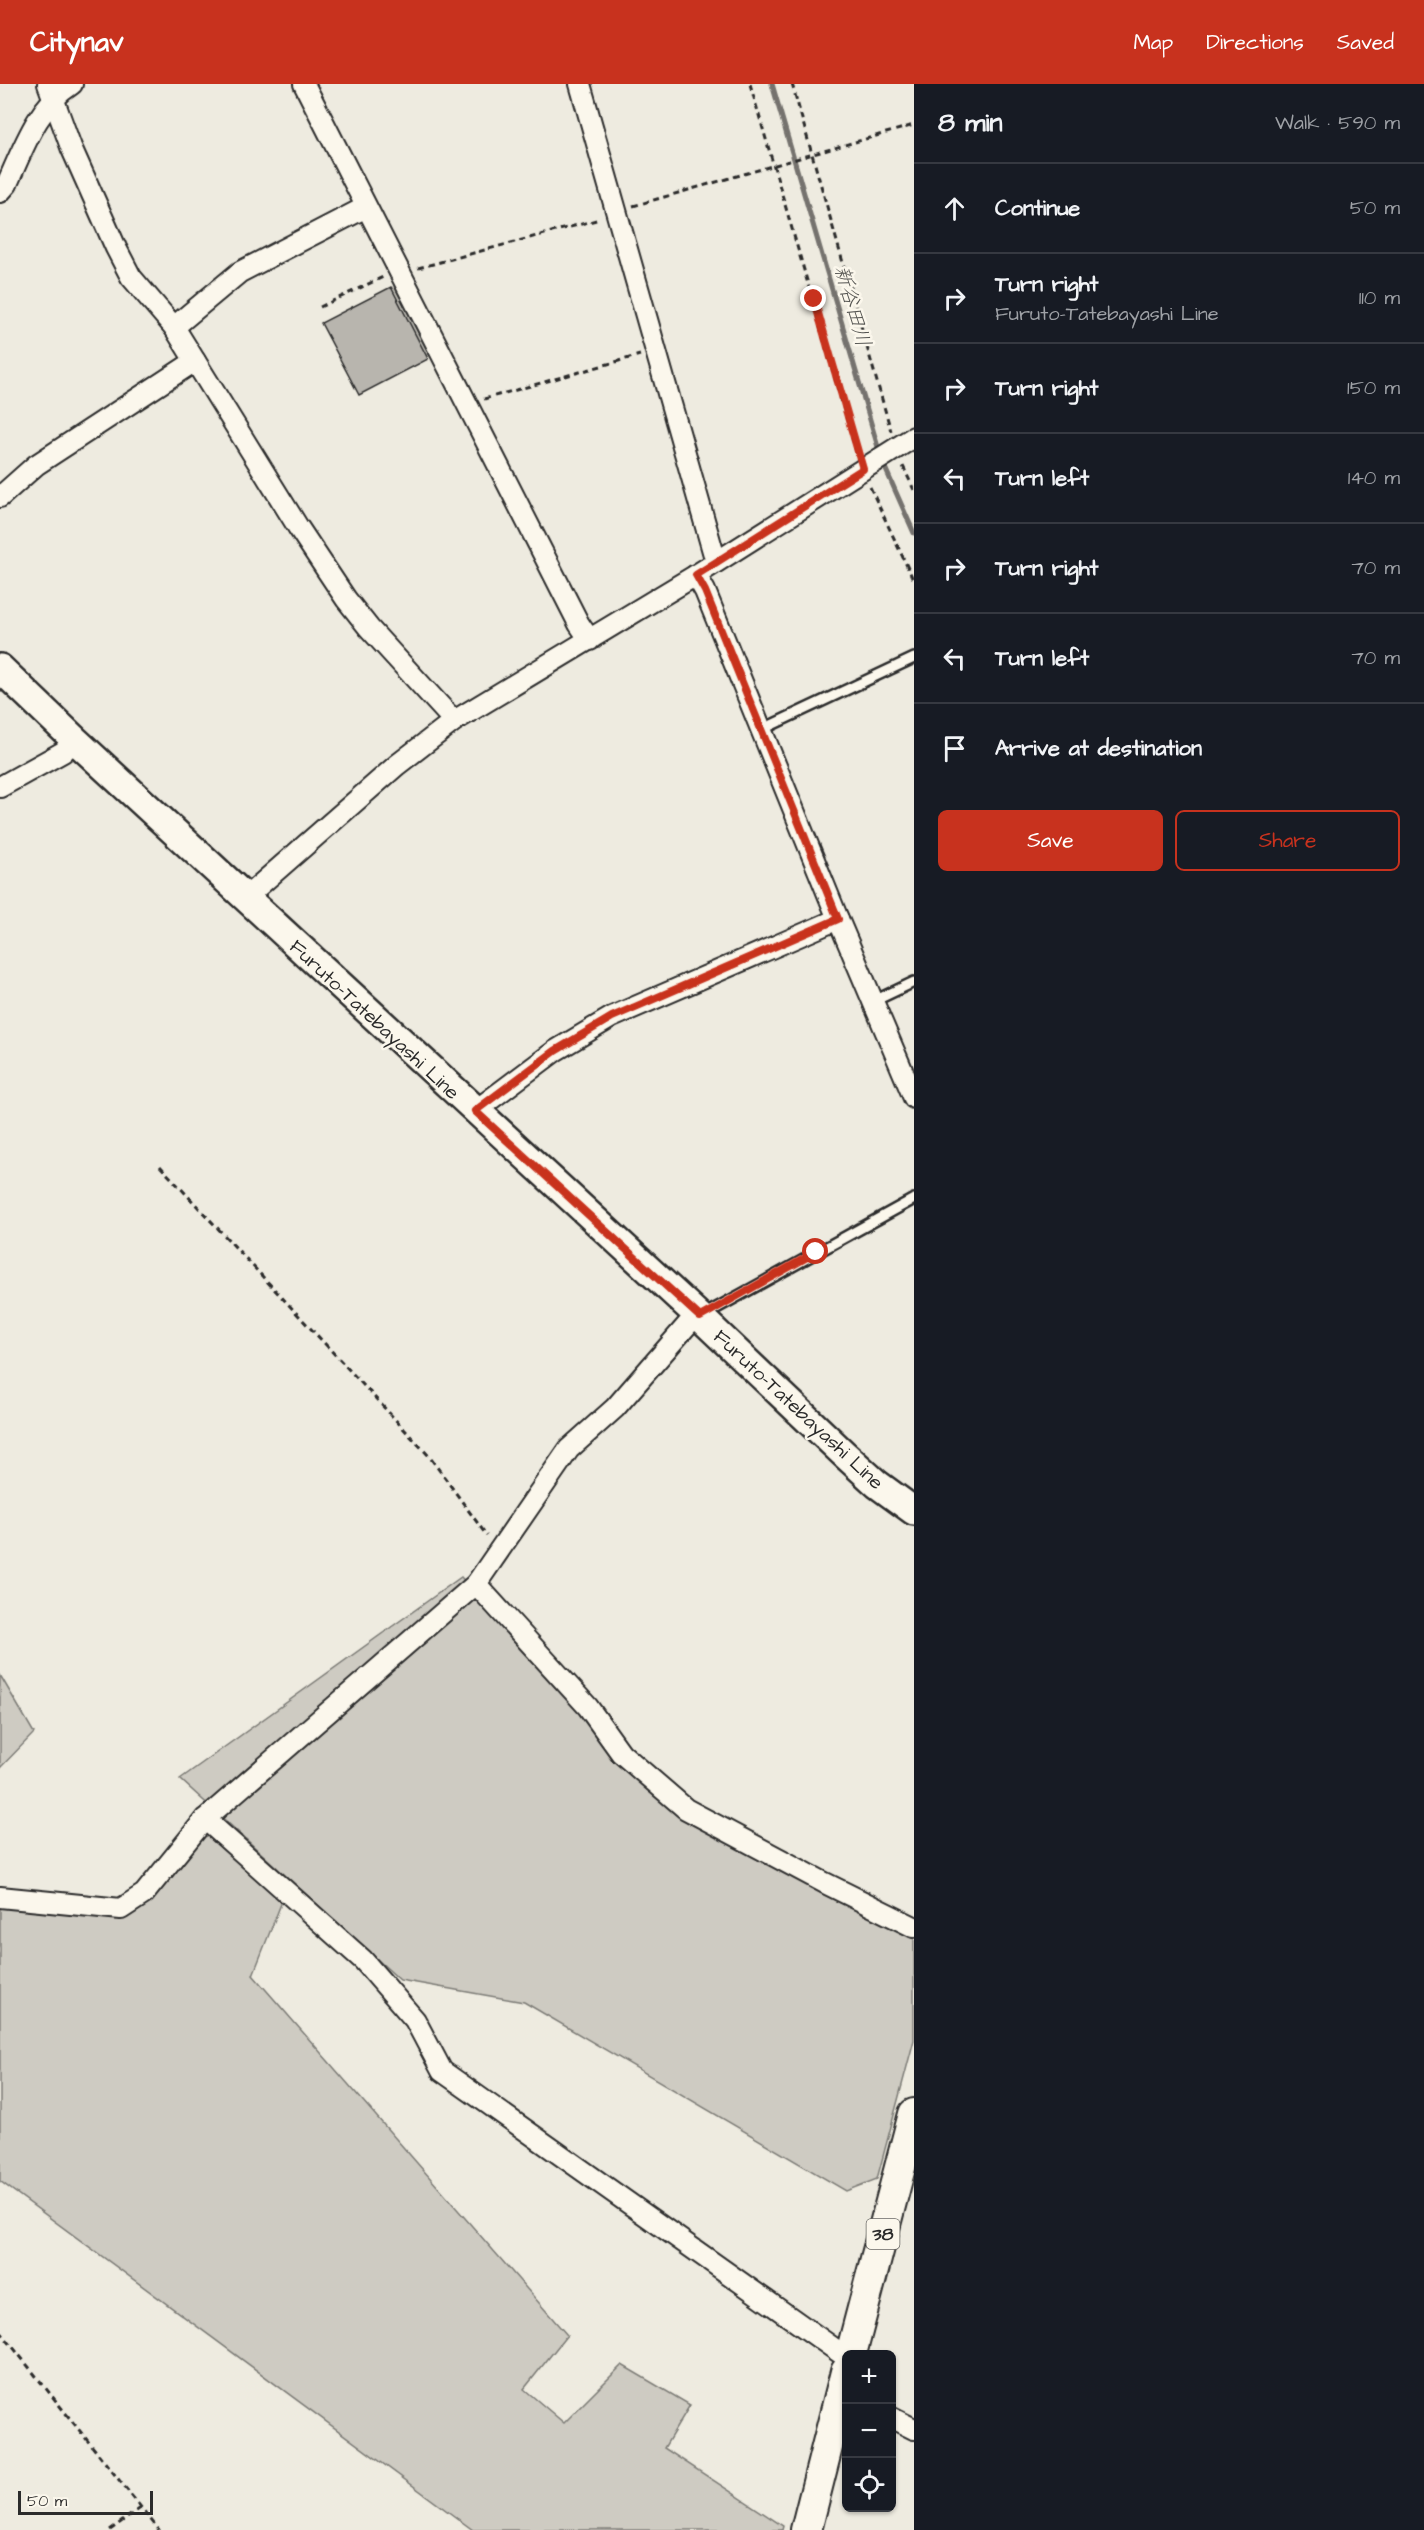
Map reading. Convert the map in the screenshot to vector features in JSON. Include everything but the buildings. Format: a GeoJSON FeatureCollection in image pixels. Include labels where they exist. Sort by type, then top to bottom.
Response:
{"type":"FeatureCollection","features":[{"type":"Feature","properties":{"kind":"main road","name":"Furuto-Tatebayashi Line"},"geometry":{"type":"LineString","coordinates":[[0,668],[877,1484],[914,1511]]}},
{"type":"Feature","properties":{"kind":"main road","name":"38"},"geometry":{"type":"LineString","coordinates":[[852,2350],[914,2114]]}},
{"type":"Feature","properties":{"kind":"main road"},"geometry":{"type":"LineString","coordinates":[[806,2530],[842,2397]]}},
{"type":"Feature","properties":{"kind":"street"},"geometry":{"type":"LineString","coordinates":[[0,192],[7,184],[51,91],[72,84]]}},
{"type":"Feature","properties":{"kind":"street"},"geometry":{"type":"LineString","coordinates":[[304,84],[579,624],[590,640]]}},
{"type":"Feature","properties":{"kind":"street"},"geometry":{"type":"LineString","coordinates":[[580,84],[716,562]]}},
{"type":"Feature","properties":{"kind":"street"},"geometry":{"type":"LineString","coordinates":[[51,91],[71,147],[131,277],[174,327],[298,527],[346,599],[369,628],[454,721]]}},
{"type":"Feature","properties":{"kind":"street"},"geometry":{"type":"LineString","coordinates":[[174,327],[248,267],[366,207]]}},
{"type":"Feature","properties":{"kind":"street"},"geometry":{"type":"LineString","coordinates":[[0,497],[36,465],[195,361]]}},
{"type":"Feature","properties":{"kind":"street"},"geometry":{"type":"LineString","coordinates":[[245,898],[397,765],[454,721],[696,575],[867,467],[893,444],[914,436]]}},
{"type":"Feature","properties":{"kind":"street"},"geometry":{"type":"LineString","coordinates":[[696,575],[705,591],[838,919],[914,1098]]}},
{"type":"Feature","properties":{"kind":"street"},"geometry":{"type":"LineString","coordinates":[[0,787],[63,752],[75,740]]}},
{"type":"Feature","properties":{"kind":"street"},"geometry":{"type":"LineString","coordinates":[[475,1111],[555,1051],[612,1017],[838,919]]}},
{"type":"Feature","properties":{"kind":"street"},"geometry":{"type":"LineString","coordinates":[[0,1897],[121,1909],[144,1894],[206,1819],[476,1584],[569,1449],[615,1408],[689,1323],[700,1317]]}},
{"type":"Feature","properties":{"kind":"street"},"geometry":{"type":"LineString","coordinates":[[476,1584],[588,1707],[621,1754],[686,1809],[825,1883],[914,1927]]}},
{"type":"Feature","properties":{"kind":"street"},"geometry":{"type":"LineString","coordinates":[[206,1819],[363,1960],[415,2020],[442,2072],[842,2354]]}},
{"type":"Feature","properties":{"kind":"street"},"geometry":{"type":"LineString","coordinates":[[896,2420],[914,2429]]}},
{"type":"Feature","properties":{"kind":"lane"},"geometry":{"type":"LineString","coordinates":[[761,730],[914,658]]}},
{"type":"Feature","properties":{"kind":"lane"},"geometry":{"type":"LineString","coordinates":[[874,1001],[914,982]]}},
{"type":"Feature","properties":{"kind":"lane"},"geometry":{"type":"LineString","coordinates":[[700,1317],[914,1199]]}},
{"type":"Feature","properties":{"kind":"path"},"geometry":{"type":"LineString","coordinates":[[750,84],[773,166],[867,467],[914,580]]}},
{"type":"Feature","properties":{"kind":"path"},"geometry":{"type":"LineString","coordinates":[[792,84],[893,444],[914,490]]}},
{"type":"Feature","properties":{"kind":"path"},"geometry":{"type":"LineString","coordinates":[[320,307],[398,270],[408,270],[608,217],[616,212],[914,125]]}},
{"type":"Feature","properties":{"kind":"path"},"geometry":{"type":"LineString","coordinates":[[467,404],[656,351]]}},
{"type":"Feature","properties":{"kind":"path"},"geometry":{"type":"LineString","coordinates":[[160,1166],[429,1456],[499,1552]]}},
{"type":"Feature","properties":{"kind":"path"},"geometry":{"type":"LineString","coordinates":[[0,2331],[159,2530]]}},
{"type":"Feature","properties":{"kind":"path"},"geometry":{"type":"LineString","coordinates":[[111,2530],[142,2508]]}},
{"type":"Feature","properties":{"kind":"shaded area"},"geometry":{"type":"Polygon","coordinates":[[[461,1577],[611,1739],[702,1817],[914,1927],[914,2040],[877,2179],[846,2191],[524,2002],[400,1980],[180,1779],[461,1577]]]}},
{"type":"Feature","properties":{"kind":"shaded area"},"geometry":{"type":"Polygon","coordinates":[[[0,1675],[34,1733],[0,1768],[0,1675]]]}},
{"type":"Feature","properties":{"kind":"shaded area"},"geometry":{"type":"Polygon","coordinates":[[[205,1819],[286,1891],[253,1975],[567,2335],[524,2389],[564,2423],[622,2365],[690,2405],[664,2448],[783,2526],[782,2530],[473,2530],[0,2181],[0,1897],[121,1909],[205,1819]]]}},
{"type":"Feature","properties":{"kind":"waterway","name":"新谷田川"},"geometry":{"type":"LineString","coordinates":[[772,84],[880,454]]}},
{"type":"Feature","properties":{"kind":"waterway","name":"新谷田川"},"geometry":{"type":"LineString","coordinates":[[883,463],[914,533]]}},
{"type":"Feature","properties":{"kind":"route"},"geometry":{"type":"LineString","coordinates":[[814,299],[857,456],[863,469],[696,575],[705,591],[838,919],[612,1017],[555,1051],[475,1111],[700,1317],[816,1252]]}}]}
